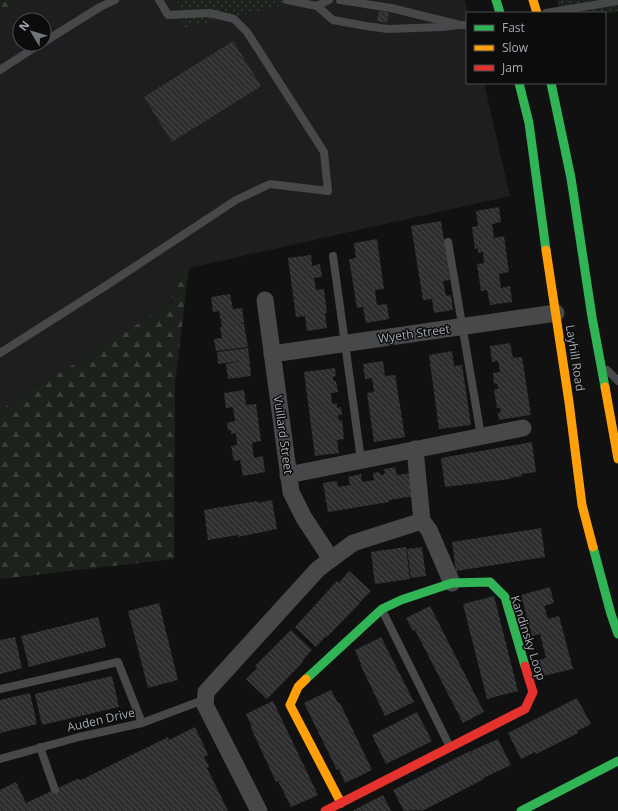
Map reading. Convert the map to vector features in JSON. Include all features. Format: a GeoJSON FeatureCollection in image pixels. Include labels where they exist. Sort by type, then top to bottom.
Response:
{"type":"FeatureCollection","features":[{"type":"Feature","properties":{"kind":"main road"},"geometry":{"type":"LineString","coordinates":[[496,0],[500,12]]}},
{"type":"Feature","properties":{"kind":"main road"},"geometry":{"type":"LineString","coordinates":[[533,0],[537,12]]}},
{"type":"Feature","properties":{"kind":"main road","name":"Layhill Road"},"geometry":{"type":"LineString","coordinates":[[519,84],[529,123],[569,402],[582,505],[611,614],[618,634]]}},
{"type":"Feature","properties":{"kind":"main road","name":"Layhill Road"},"geometry":{"type":"LineString","coordinates":[[551,84],[572,178],[592,317],[618,459]]}},
{"type":"Feature","properties":{"kind":"main road","name":"Kandinsky Loop"},"geometry":{"type":"LineString","coordinates":[[325,811],[341,803],[450,747],[525,709],[533,692],[505,597],[490,582],[452,583],[401,600],[382,610],[372,617],[298,687],[290,705],[341,803]]}},
{"type":"Feature","properties":{"kind":"main road"},"geometry":{"type":"LineString","coordinates":[[521,811],[618,762]]}},
{"type":"Feature","properties":{"kind":"street","name":"Vuillard Street"},"geometry":{"type":"LineString","coordinates":[[265,300],[291,492],[304,518],[331,559]]}},
{"type":"Feature","properties":{"kind":"street","name":"Wyeth Street"},"geometry":{"type":"LineString","coordinates":[[272,354],[556,313]]}},
{"type":"Feature","properties":{"kind":"street"},"geometry":{"type":"LineString","coordinates":[[288,474],[523,428]]}},
{"type":"Feature","properties":{"kind":"street"},"geometry":{"type":"LineString","coordinates":[[415,449],[422,521],[429,530],[452,583]]}},
{"type":"Feature","properties":{"kind":"street"},"geometry":{"type":"LineString","coordinates":[[259,811],[205,705],[206,692],[318,569],[353,543],[422,521]]}},
{"type":"Feature","properties":{"kind":"lane"},"geometry":{"type":"LineString","coordinates":[[52,37],[100,7],[115,0]]}},
{"type":"Feature","properties":{"kind":"lane"},"geometry":{"type":"LineString","coordinates":[[0,353],[236,200],[270,184],[328,191],[324,152],[247,32],[234,19],[210,13],[168,15],[159,0]]}},
{"type":"Feature","properties":{"kind":"lane"},"geometry":{"type":"LineString","coordinates":[[287,0],[317,6],[333,20],[372,27],[396,29],[463,25]]}},
{"type":"Feature","properties":{"kind":"lane"},"geometry":{"type":"LineString","coordinates":[[317,6],[329,0]]}},
{"type":"Feature","properties":{"kind":"lane"},"geometry":{"type":"LineString","coordinates":[[340,0],[391,8],[463,25]]}},
{"type":"Feature","properties":{"kind":"lane"},"geometry":{"type":"LineString","coordinates":[[552,12],[618,1]]}},
{"type":"Feature","properties":{"kind":"lane"},"geometry":{"type":"LineString","coordinates":[[0,70],[28,52]]}},
{"type":"Feature","properties":{"kind":"lane"},"geometry":{"type":"LineString","coordinates":[[448,242],[481,436]]}},
{"type":"Feature","properties":{"kind":"lane"},"geometry":{"type":"LineString","coordinates":[[333,256],[361,460]]}},
{"type":"Feature","properties":{"kind":"lane"},"geometry":{"type":"LineString","coordinates":[[601,364],[618,381]]}},
{"type":"Feature","properties":{"kind":"lane"},"geometry":{"type":"LineString","coordinates":[[382,610],[450,747]]}},
{"type":"Feature","properties":{"kind":"lane"},"geometry":{"type":"LineString","coordinates":[[0,689],[118,662],[142,724]]}},
{"type":"Feature","properties":{"kind":"lane","name":"Auden Drive"},"geometry":{"type":"LineString","coordinates":[[0,759],[78,737],[142,724],[206,699]]}},
{"type":"Feature","properties":{"kind":"lane"},"geometry":{"type":"LineString","coordinates":[[40,747],[55,790]]}},
{"type":"Feature","properties":{"kind":"shaded area"},"geometry":{"type":"Polygon","coordinates":[[[23,0],[465,0],[468,12],[466,12],[466,84],[484,84],[510,196],[189,268],[175,273],[171,303],[0,410],[0,14],[23,0]]]}},
{"type":"Feature","properties":{"kind":"green space"},"geometry":{"type":"Polygon","coordinates":[[[0,0],[23,0],[0,14],[0,0]]]}},
{"type":"Feature","properties":{"kind":"green space"},"geometry":{"type":"Polygon","coordinates":[[[178,0],[304,0],[184,28],[178,0]]]}},
{"type":"Feature","properties":{"kind":"green space"},"geometry":{"type":"Polygon","coordinates":[[[557,0],[618,0],[618,12],[606,14],[606,12],[561,12],[557,0]]]}},
{"type":"Feature","properties":{"kind":"green space"},"geometry":{"type":"Polygon","coordinates":[[[189,268],[175,383],[174,559],[0,579],[0,410],[171,303],[175,273],[189,268]]]}},
{"type":"Feature","properties":{"kind":"building"},"geometry":{"type":"Polygon","coordinates":[[[379,11],[389,12],[387,23],[377,21],[379,11]]]}},
{"type":"Feature","properties":{"kind":"building"},"geometry":{"type":"Polygon","coordinates":[[[233,41],[261,86],[172,142],[144,97],[233,41]]]}},
{"type":"Feature","properties":{"kind":"building"},"geometry":{"type":"Polygon","coordinates":[[[499,207],[501,222],[492,224],[494,238],[504,236],[509,272],[499,274],[501,288],[510,286],[512,302],[490,305],[487,290],[481,291],[477,264],[484,263],[483,252],[478,253],[478,248],[475,249],[472,227],[478,226],[476,211],[499,207]]]}},
{"type":"Feature","properties":{"kind":"building"},"geometry":{"type":"Polygon","coordinates":[[[441,221],[450,280],[443,281],[446,296],[451,295],[453,310],[434,313],[432,299],[423,300],[411,226],[441,221]]]}},
{"type":"Feature","properties":{"kind":"building"},"geometry":{"type":"Polygon","coordinates":[[[377,239],[384,289],[375,290],[377,305],[387,304],[389,319],[366,323],[363,307],[357,308],[349,259],[356,258],[354,243],[377,239]]]}},
{"type":"Feature","properties":{"kind":"building"},"geometry":{"type":"Polygon","coordinates":[[[311,255],[312,266],[320,264],[322,277],[314,278],[316,290],[324,289],[327,328],[307,331],[305,316],[296,317],[288,258],[311,255]]]}},
{"type":"Feature","properties":{"kind":"building"},"geometry":{"type":"Polygon","coordinates":[[[230,294],[233,309],[242,308],[244,323],[239,324],[244,324],[248,347],[216,351],[214,339],[222,338],[220,327],[222,327],[219,311],[213,312],[211,297],[230,294]]]}},
{"type":"Feature","properties":{"kind":"building"},"geometry":{"type":"Polygon","coordinates":[[[510,343],[513,358],[522,357],[531,415],[499,420],[498,413],[501,412],[500,408],[497,408],[494,389],[498,389],[497,383],[494,384],[493,373],[500,372],[498,361],[492,362],[490,346],[510,343]]]}},
{"type":"Feature","properties":{"kind":"building"},"geometry":{"type":"Polygon","coordinates":[[[248,348],[251,376],[228,379],[226,364],[240,361],[218,364],[217,352],[248,348]]]}},
{"type":"Feature","properties":{"kind":"building"},"geometry":{"type":"Polygon","coordinates":[[[452,351],[454,366],[462,365],[471,425],[439,429],[429,355],[452,351]]]}},
{"type":"Feature","properties":{"kind":"building"},"geometry":{"type":"Polygon","coordinates":[[[383,361],[385,376],[395,375],[405,437],[374,442],[367,393],[374,392],[372,378],[365,379],[363,364],[383,361]]]}},
{"type":"Feature","properties":{"kind":"building"},"geometry":{"type":"Polygon","coordinates":[[[335,368],[336,376],[333,377],[333,381],[336,381],[338,392],[331,393],[332,404],[337,403],[337,408],[341,407],[342,415],[338,415],[339,420],[342,420],[344,439],[337,440],[339,453],[315,456],[304,372],[335,368]]]}},
{"type":"Feature","properties":{"kind":"building"},"geometry":{"type":"Polygon","coordinates":[[[244,390],[246,405],[256,404],[261,441],[252,443],[254,458],[263,456],[265,472],[243,476],[240,460],[234,461],[231,446],[237,445],[236,433],[231,434],[231,430],[228,430],[227,423],[235,421],[233,407],[226,408],[224,393],[244,390]]]}},
{"type":"Feature","properties":{"kind":"building"},"geometry":{"type":"Polygon","coordinates":[[[532,442],[536,472],[521,474],[522,476],[509,478],[510,479],[445,487],[441,458],[532,442]]]}},
{"type":"Feature","properties":{"kind":"building"},"geometry":{"type":"Polygon","coordinates":[[[395,467],[397,475],[411,473],[415,496],[328,512],[323,483],[337,481],[338,487],[350,485],[348,477],[361,474],[362,482],[374,480],[373,473],[380,472],[380,475],[385,474],[384,469],[395,467]]]}},
{"type":"Feature","properties":{"kind":"building"},"geometry":{"type":"Polygon","coordinates":[[[272,500],[277,529],[238,537],[238,535],[208,540],[204,510],[272,500]]]}},
{"type":"Feature","properties":{"kind":"building"},"geometry":{"type":"Polygon","coordinates":[[[541,528],[545,557],[456,571],[452,542],[541,528]]]}},
{"type":"Feature","properties":{"kind":"building"},"geometry":{"type":"Polygon","coordinates":[[[406,547],[410,579],[375,584],[371,552],[406,547]]]}},
{"type":"Feature","properties":{"kind":"building"},"geometry":{"type":"Polygon","coordinates":[[[422,547],[426,576],[411,578],[407,549],[422,547]]]}},
{"type":"Feature","properties":{"kind":"building"},"geometry":{"type":"Polygon","coordinates":[[[349,571],[371,591],[360,602],[345,588],[360,603],[316,647],[295,627],[337,581],[339,583],[349,571]]]}},
{"type":"Feature","properties":{"kind":"building"},"geometry":{"type":"Polygon","coordinates":[[[550,587],[554,603],[544,606],[548,619],[559,616],[573,669],[543,676],[539,660],[546,658],[540,634],[532,636],[521,595],[550,587]]]}},
{"type":"Feature","properties":{"kind":"building"},"geometry":{"type":"Polygon","coordinates":[[[494,596],[518,691],[487,699],[463,604],[494,596]]]}},
{"type":"Feature","properties":{"kind":"building"},"geometry":{"type":"Polygon","coordinates":[[[159,603],[178,680],[148,688],[128,611],[159,603]]]}},
{"type":"Feature","properties":{"kind":"building"},"geometry":{"type":"Polygon","coordinates":[[[430,606],[484,712],[463,723],[415,630],[413,631],[406,618],[430,606]]]}},
{"type":"Feature","properties":{"kind":"building"},"geometry":{"type":"Polygon","coordinates":[[[98,617],[106,647],[29,667],[21,636],[98,617]]]}},
{"type":"Feature","properties":{"kind":"building"},"geometry":{"type":"Polygon","coordinates":[[[291,630],[312,650],[302,661],[303,662],[267,699],[246,679],[257,668],[255,666],[291,630]]]}},
{"type":"Feature","properties":{"kind":"building"},"geometry":{"type":"Polygon","coordinates":[[[15,637],[22,668],[0,674],[0,640],[15,637]]]}},
{"type":"Feature","properties":{"kind":"building"},"geometry":{"type":"Polygon","coordinates":[[[381,637],[414,702],[385,716],[360,664],[355,650],[381,637]]]}},
{"type":"Feature","properties":{"kind":"building"},"geometry":{"type":"Polygon","coordinates":[[[112,676],[119,707],[42,725],[35,694],[112,676]]]}},
{"type":"Feature","properties":{"kind":"building"},"geometry":{"type":"Polygon","coordinates":[[[331,690],[338,703],[340,703],[372,770],[345,783],[304,703],[331,690]]]}},
{"type":"Feature","properties":{"kind":"building"},"geometry":{"type":"Polygon","coordinates":[[[30,693],[37,724],[0,733],[0,700],[30,693]]]}},
{"type":"Feature","properties":{"kind":"building"},"geometry":{"type":"Polygon","coordinates":[[[577,698],[591,724],[577,731],[578,733],[536,754],[535,752],[521,759],[508,733],[577,698]]]}},
{"type":"Feature","properties":{"kind":"building"},"geometry":{"type":"Polygon","coordinates":[[[273,701],[318,795],[291,807],[278,781],[276,782],[246,714],[273,701]]]}},
{"type":"Feature","properties":{"kind":"building"},"geometry":{"type":"Polygon","coordinates":[[[417,712],[432,741],[386,764],[372,735],[417,712]]]}},
{"type":"Feature","properties":{"kind":"building"},"geometry":{"type":"Polygon","coordinates":[[[195,727],[208,755],[204,757],[209,767],[207,768],[228,811],[0,811],[0,790],[16,782],[26,803],[77,779],[81,780],[168,737],[169,740],[195,727]]]}},
{"type":"Feature","properties":{"kind":"building"},"geometry":{"type":"Polygon","coordinates":[[[498,739],[511,765],[483,778],[484,779],[422,811],[404,811],[393,790],[470,751],[472,756],[471,751],[498,739]]]}},
{"type":"Feature","properties":{"kind":"building"},"geometry":{"type":"Polygon","coordinates":[[[383,795],[391,811],[353,811],[356,809],[383,795]]]}},
{"type":"Feature","properties":{"kind":"traffic: fast"},"geometry":{"type":"LineString","coordinates":[[496,0],[500,12]]}},
{"type":"Feature","properties":{"kind":"traffic: fast"},"geometry":{"type":"LineString","coordinates":[[519,84],[529,123],[546,250]]}},
{"type":"Feature","properties":{"kind":"traffic: fast"},"geometry":{"type":"LineString","coordinates":[[551,84],[571,178],[592,317],[605,387]]}},
{"type":"Feature","properties":{"kind":"traffic: fast"},"geometry":{"type":"LineString","coordinates":[[593,547],[611,614],[618,634]]}},
{"type":"Feature","properties":{"kind":"traffic: fast"},"geometry":{"type":"LineString","coordinates":[[306,679],[382,609],[401,600],[452,583],[490,582],[505,597],[525,666]]}},
{"type":"Feature","properties":{"kind":"traffic: fast"},"geometry":{"type":"LineString","coordinates":[[521,811],[618,761]]}},
{"type":"Feature","properties":{"kind":"traffic: slow"},"geometry":{"type":"LineString","coordinates":[[533,0],[537,12]]}},
{"type":"Feature","properties":{"kind":"traffic: slow"},"geometry":{"type":"LineString","coordinates":[[546,250],[569,402],[582,505],[593,547]]}},
{"type":"Feature","properties":{"kind":"traffic: slow"},"geometry":{"type":"LineString","coordinates":[[605,387],[618,459]]}},
{"type":"Feature","properties":{"kind":"traffic: slow"},"geometry":{"type":"LineString","coordinates":[[306,679],[298,687],[290,705],[341,803]]}},
{"type":"Feature","properties":{"kind":"traffic: jam"},"geometry":{"type":"LineString","coordinates":[[325,811],[525,709],[533,692],[525,666]]}}]}
